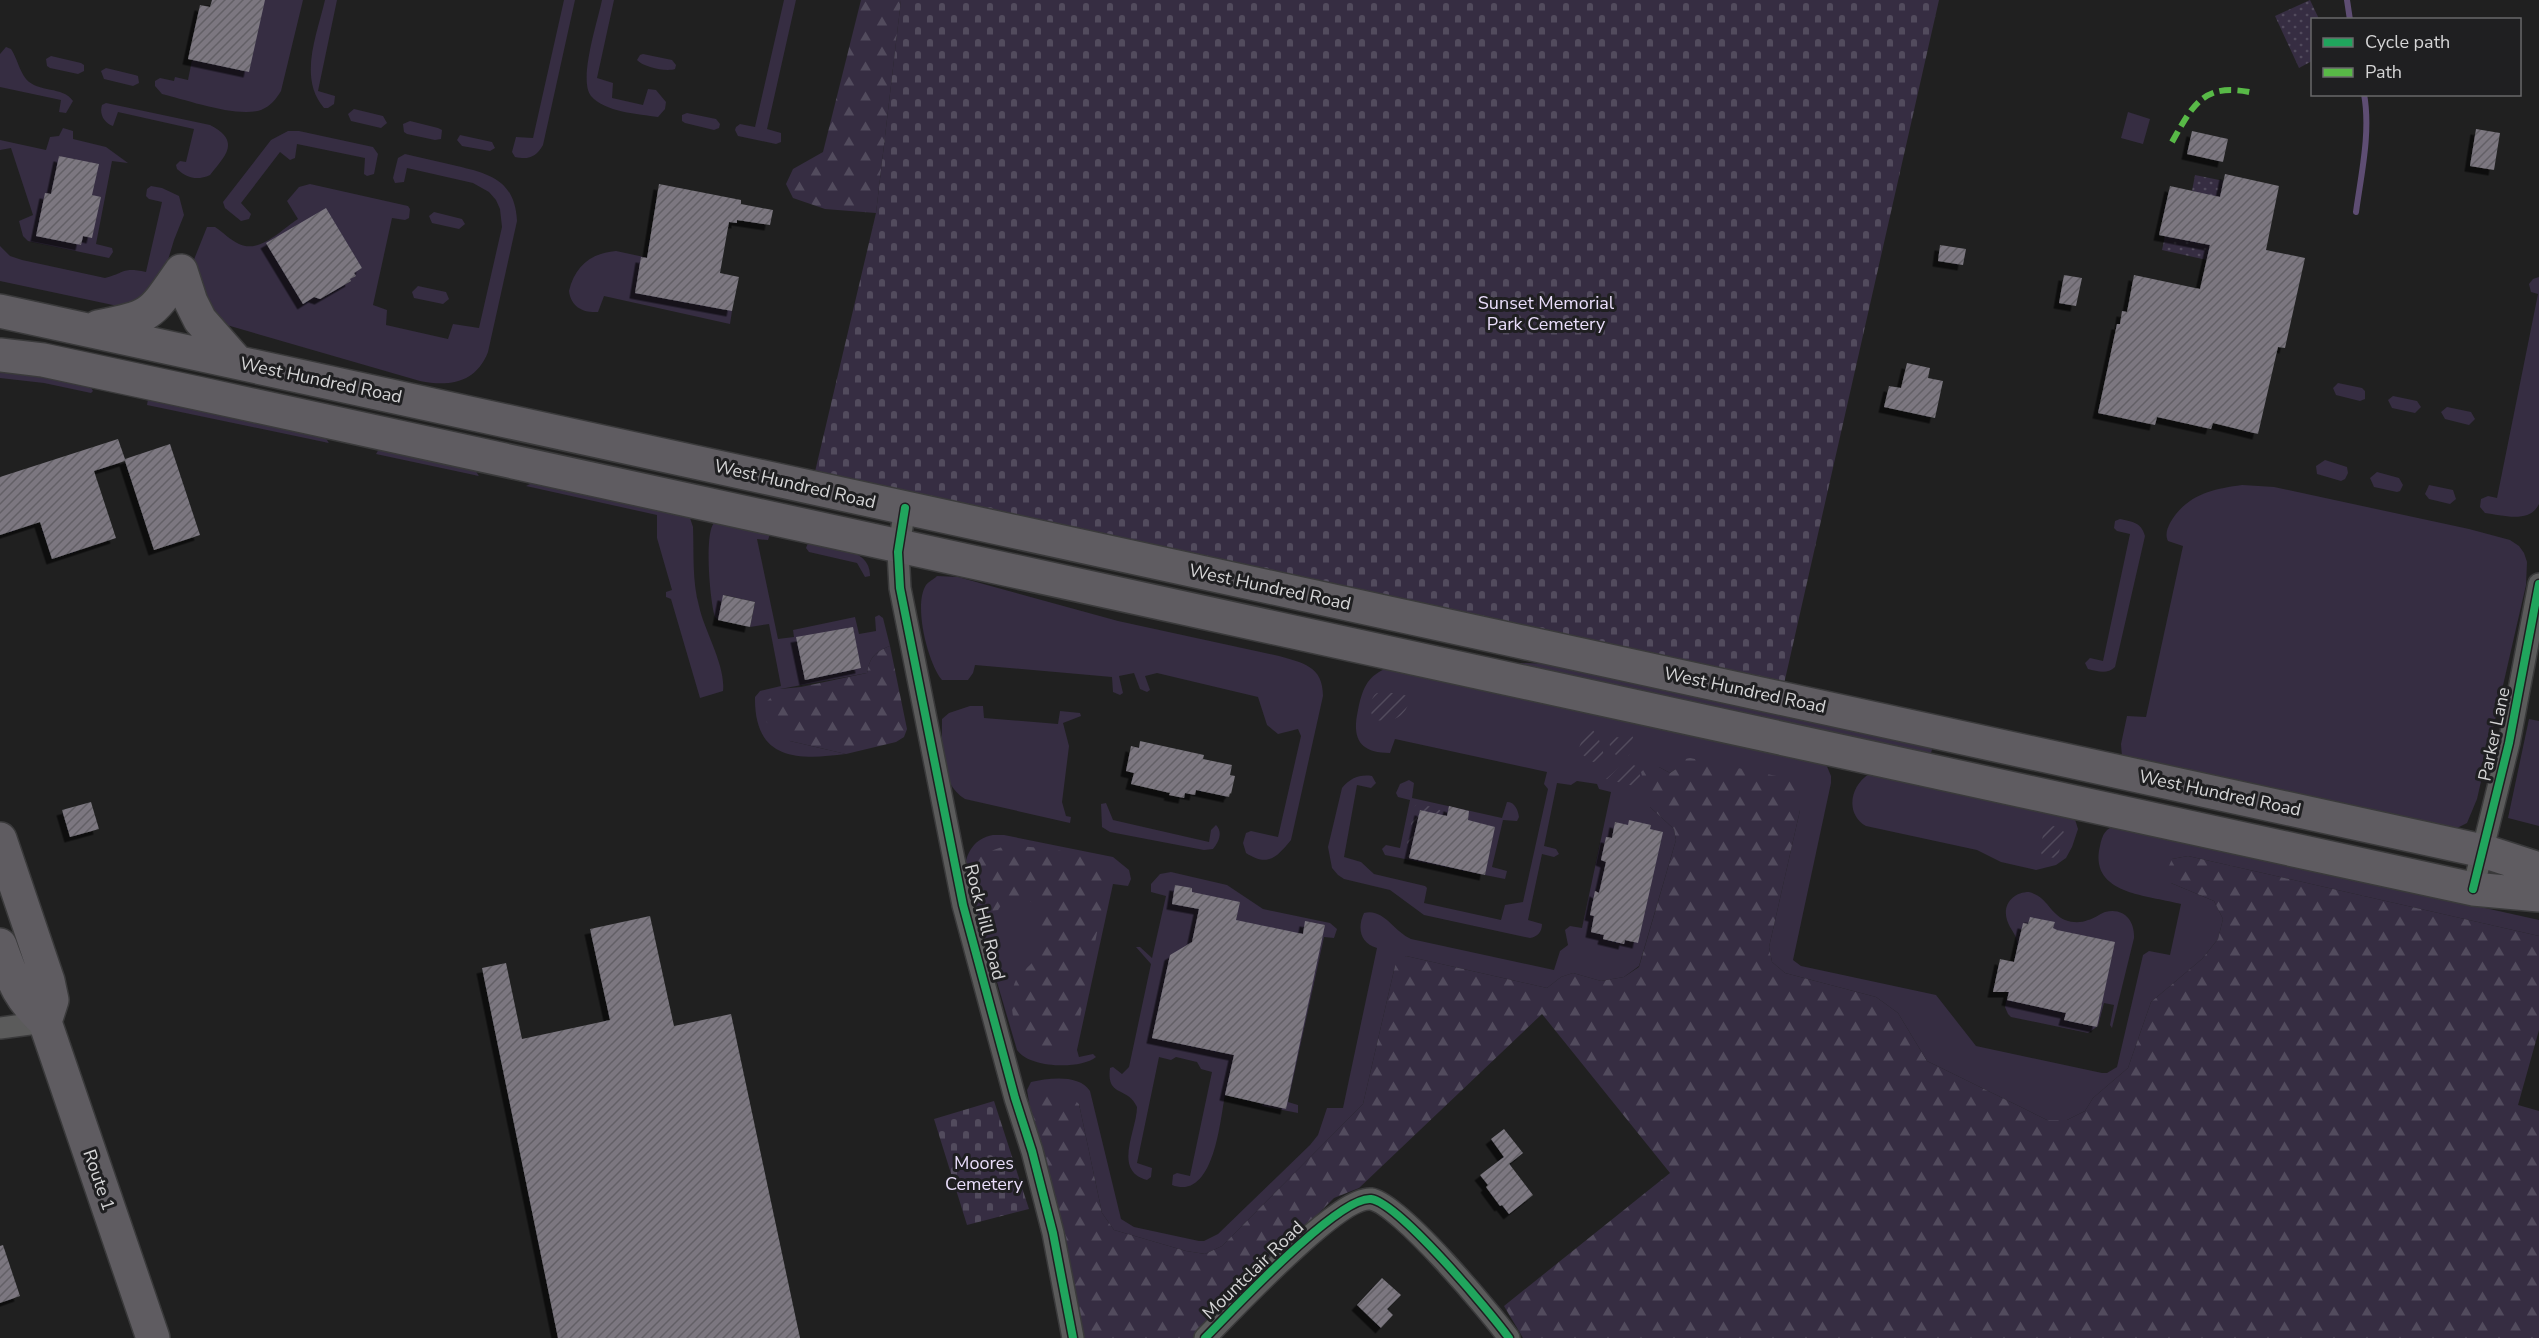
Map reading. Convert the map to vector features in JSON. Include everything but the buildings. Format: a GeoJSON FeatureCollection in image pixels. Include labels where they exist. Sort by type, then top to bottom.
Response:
{"type":"FeatureCollection","features":[{"type":"Feature","properties":{"kind":"main road"},"geometry":{"type":"LineString","coordinates":[[88,329],[145,316],[158,304],[181,271],[191,302],[200,320],[237,362]]}},
{"type":"Feature","properties":{"kind":"main road","name":"West Hundred Road"},"geometry":{"type":"LineString","coordinates":[[0,311],[2483,851],[2539,869]]}},
{"type":"Feature","properties":{"kind":"main road","name":"West Hundred Road"},"geometry":{"type":"LineString","coordinates":[[0,355],[43,360],[146,382],[2473,889],[2539,895]]}},
{"type":"Feature","properties":{"kind":"main road","name":"Route 1"},"geometry":{"type":"LineString","coordinates":[[0,839],[48,981],[52,1000],[45,1022]]}},
{"type":"Feature","properties":{"kind":"main road","name":"Route 1"},"geometry":{"type":"LineString","coordinates":[[0,945],[16,989],[27,1005],[45,1022],[153,1338]]}},
{"type":"Feature","properties":{"kind":"street","name":"Rock Hill Road"},"geometry":{"type":"LineString","coordinates":[[905,508],[899,545],[900,588],[963,905],[1053,1233],[1073,1338]]}},
{"type":"Feature","properties":{"kind":"street","name":"Parker Lane"},"geometry":{"type":"LineString","coordinates":[[2473,889],[2509,743],[2539,584]]}},
{"type":"Feature","properties":{"kind":"street"},"geometry":{"type":"LineString","coordinates":[[0,1028],[45,1022]]}},
{"type":"Feature","properties":{"kind":"street","name":"Mountclair Road"},"geometry":{"type":"LineString","coordinates":[[1205,1338],[1314,1232],[1353,1203],[1371,1199],[1383,1203],[1407,1224],[1487,1308],[1509,1338]]}},
{"type":"Feature","properties":{"kind":"green space"},"geometry":{"type":"Polygon","coordinates":[[[218,0],[303,0],[281,91],[273,102],[261,110],[239,112],[212,107],[162,94],[155,86],[155,81],[160,78],[174,81],[175,77],[188,80],[192,60],[218,0]]]}},
{"type":"Feature","properties":{"kind":"green space"},"geometry":{"type":"Polygon","coordinates":[[[325,0],[337,0],[318,91],[335,96],[334,104],[328,108],[324,108],[316,96],[311,70],[314,42],[325,0]]]}},
{"type":"Feature","properties":{"kind":"green space"},"geometry":{"type":"Polygon","coordinates":[[[564,0],[575,0],[543,145],[532,157],[515,157],[512,152],[516,137],[533,138],[564,0]]]}},
{"type":"Feature","properties":{"kind":"green space"},"geometry":{"type":"Polygon","coordinates":[[[602,0],[614,0],[597,78],[613,83],[612,98],[643,105],[648,89],[656,90],[666,102],[665,109],[658,117],[613,109],[604,106],[591,96],[588,88],[588,64],[602,0]]]}},
{"type":"Feature","properties":{"kind":"green space"},"geometry":{"type":"Polygon","coordinates":[[[784,0],[796,0],[767,129],[781,133],[781,142],[776,144],[738,136],[735,130],[740,124],[755,127],[784,0]]]}},
{"type":"Feature","properties":{"kind":"green space"},"geometry":{"type":"Polygon","coordinates":[[[861,0],[901,0],[876,213],[825,209],[793,198],[786,184],[793,169],[823,152],[861,0]]]}},
{"type":"Feature","properties":{"kind":"green space","name":"Sunset Memorial Park Cemetery"},"geometry":{"type":"Polygon","coordinates":[[[901,0],[1939,0],[1784,684],[814,476],[876,213],[901,0]]]}},
{"type":"Feature","properties":{"kind":"green space"},"geometry":{"type":"Polygon","coordinates":[[[2310,0],[2319,18],[2311,18],[2311,62],[2299,68],[2275,16],[2310,0]]]}},
{"type":"Feature","properties":{"kind":"green space"},"geometry":{"type":"Polygon","coordinates":[[[6,47],[11,49],[26,79],[31,83],[69,96],[73,101],[66,113],[59,112],[61,100],[0,87],[0,54],[6,47]]]}},
{"type":"Feature","properties":{"kind":"green space"},"geometry":{"type":"Polygon","coordinates":[[[643,54],[672,60],[676,65],[675,69],[644,65],[637,60],[643,54]]]}},
{"type":"Feature","properties":{"kind":"green space"},"geometry":{"type":"Polygon","coordinates":[[[51,56],[81,63],[84,65],[84,71],[78,74],[50,68],[47,66],[46,59],[51,56]]]}},
{"type":"Feature","properties":{"kind":"green space"},"geometry":{"type":"Polygon","coordinates":[[[106,68],[138,76],[139,83],[133,86],[104,79],[101,71],[106,68]]]}},
{"type":"Feature","properties":{"kind":"green space"},"geometry":{"type":"Polygon","coordinates":[[[106,103],[210,125],[225,137],[228,148],[210,175],[196,178],[185,175],[177,169],[176,165],[180,161],[186,162],[194,129],[118,112],[113,126],[107,123],[102,115],[102,105],[106,103]]]}},
{"type":"Feature","properties":{"kind":"green space"},"geometry":{"type":"Polygon","coordinates":[[[354,109],[383,116],[387,123],[381,128],[351,121],[348,114],[354,109]]]}},
{"type":"Feature","properties":{"kind":"green space"},"geometry":{"type":"Polygon","coordinates":[[[2128,112],[2150,119],[2143,144],[2121,138],[2128,112]]]}},
{"type":"Feature","properties":{"kind":"green space"},"geometry":{"type":"Polygon","coordinates":[[[687,113],[716,119],[720,124],[719,128],[714,130],[685,123],[682,121],[682,115],[687,113]]]}},
{"type":"Feature","properties":{"kind":"green space"},"geometry":{"type":"Polygon","coordinates":[[[410,121],[442,130],[441,139],[435,140],[407,134],[404,132],[403,124],[410,121]]]}},
{"type":"Feature","properties":{"kind":"green space"},"geometry":{"type":"Polygon","coordinates":[[[63,128],[73,131],[73,139],[106,147],[128,163],[112,161],[96,244],[112,248],[113,252],[109,258],[28,241],[23,236],[19,221],[33,215],[11,148],[0,150],[0,140],[46,150],[50,137],[59,136],[63,128]]]}},
{"type":"Feature","properties":{"kind":"green space"},"geometry":{"type":"Polygon","coordinates":[[[288,131],[299,131],[373,147],[378,154],[374,174],[367,176],[364,174],[365,158],[297,144],[295,158],[290,160],[280,152],[241,203],[251,214],[249,219],[241,221],[225,208],[223,202],[271,140],[288,131]]]}},
{"type":"Feature","properties":{"kind":"green space"},"geometry":{"type":"Polygon","coordinates":[[[460,135],[492,142],[495,148],[490,151],[462,146],[457,140],[460,135]]]}},
{"type":"Feature","properties":{"kind":"green space"},"geometry":{"type":"Polygon","coordinates":[[[405,154],[490,176],[506,188],[512,197],[517,221],[488,352],[476,370],[469,376],[451,383],[420,381],[213,321],[193,262],[207,227],[215,227],[239,244],[255,246],[263,243],[298,219],[287,201],[299,187],[310,184],[408,206],[410,209],[409,218],[405,220],[392,218],[373,305],[387,310],[386,325],[448,339],[453,324],[479,328],[502,227],[500,209],[489,192],[473,183],[407,168],[404,182],[395,183],[393,178],[398,158],[405,154]]]}},
{"type":"Feature","properties":{"kind":"green space"},"geometry":{"type":"Polygon","coordinates":[[[2195,175],[2224,181],[2207,260],[2162,250],[2165,236],[2197,192],[2192,191],[2195,175]]]}},
{"type":"Feature","properties":{"kind":"green space"},"geometry":{"type":"Polygon","coordinates":[[[151,186],[162,188],[179,196],[184,215],[159,290],[127,308],[0,281],[0,246],[10,256],[22,260],[105,278],[128,270],[146,272],[162,202],[146,196],[147,189],[151,186]]]}},
{"type":"Feature","properties":{"kind":"green space"},"geometry":{"type":"Polygon","coordinates":[[[434,212],[462,219],[465,224],[459,229],[432,223],[429,216],[434,212]]]}},
{"type":"Feature","properties":{"kind":"green space"},"geometry":{"type":"Polygon","coordinates":[[[616,251],[700,269],[732,311],[730,324],[604,296],[598,312],[579,308],[572,301],[569,291],[575,274],[585,262],[592,258],[616,251]]]}},
{"type":"Feature","properties":{"kind":"green space"},"geometry":{"type":"Polygon","coordinates":[[[2539,277],[2539,504],[2535,510],[2522,516],[2485,513],[2480,507],[2481,499],[2488,496],[2497,498],[2538,294],[2531,292],[2529,284],[2533,279],[2539,277]]]}},
{"type":"Feature","properties":{"kind":"green space"},"geometry":{"type":"Polygon","coordinates":[[[418,286],[446,292],[449,299],[443,304],[414,298],[412,292],[418,286]]]}},
{"type":"Feature","properties":{"kind":"green space"},"geometry":{"type":"Polygon","coordinates":[[[0,370],[90,386],[93,391],[91,393],[44,383],[0,378],[0,370]]]}},
{"type":"Feature","properties":{"kind":"green space"},"geometry":{"type":"Polygon","coordinates":[[[2338,383],[2362,388],[2365,391],[2365,399],[2360,401],[2336,395],[2333,388],[2338,383]]]}},
{"type":"Feature","properties":{"kind":"green space"},"geometry":{"type":"Polygon","coordinates":[[[2393,396],[2417,401],[2421,407],[2415,413],[2392,408],[2388,400],[2393,396]]]}},
{"type":"Feature","properties":{"kind":"green space"},"geometry":{"type":"Polygon","coordinates":[[[153,398],[325,437],[329,443],[147,405],[148,399],[153,398]]]}},
{"type":"Feature","properties":{"kind":"green space"},"geometry":{"type":"Polygon","coordinates":[[[2447,407],[2471,412],[2475,419],[2469,425],[2445,419],[2441,412],[2447,407]]]}},
{"type":"Feature","properties":{"kind":"green space"},"geometry":{"type":"Polygon","coordinates":[[[379,449],[475,470],[479,476],[376,454],[379,449]]]}},
{"type":"Feature","properties":{"kind":"green space"},"geometry":{"type":"Polygon","coordinates":[[[2325,460],[2347,467],[2348,473],[2345,479],[2341,481],[2317,474],[2316,466],[2325,460]]]}},
{"type":"Feature","properties":{"kind":"green space"},"geometry":{"type":"Polygon","coordinates":[[[2377,472],[2399,478],[2403,485],[2400,491],[2374,487],[2370,478],[2377,472]]]}},
{"type":"Feature","properties":{"kind":"green space"},"geometry":{"type":"Polygon","coordinates":[[[534,482],[690,518],[693,527],[694,577],[697,596],[718,659],[723,691],[700,698],[671,599],[666,597],[666,592],[672,590],[657,538],[657,515],[526,486],[534,482]]]}},
{"type":"Feature","properties":{"kind":"green space"},"geometry":{"type":"Polygon","coordinates":[[[2242,485],[2274,487],[2469,529],[2510,540],[2524,553],[2527,562],[2526,585],[2477,799],[2467,823],[2451,831],[2122,757],[2121,744],[2127,716],[2146,717],[2183,546],[2168,541],[2169,525],[2176,513],[2201,495],[2242,485]]]}},
{"type":"Feature","properties":{"kind":"green space"},"geometry":{"type":"Polygon","coordinates":[[[2429,485],[2453,490],[2456,499],[2450,504],[2429,499],[2425,494],[2429,485]]]}},
{"type":"Feature","properties":{"kind":"green space"},"geometry":{"type":"Polygon","coordinates":[[[2120,519],[2139,525],[2145,536],[2115,667],[2105,672],[2088,669],[2085,663],[2090,658],[2103,661],[2130,534],[2114,528],[2115,521],[2120,519]]]}},
{"type":"Feature","properties":{"kind":"green space"},"geometry":{"type":"Polygon","coordinates":[[[714,523],[770,534],[768,540],[757,539],[778,639],[794,637],[793,630],[855,617],[859,634],[876,631],[875,617],[879,615],[883,618],[890,646],[880,650],[874,656],[867,673],[780,689],[790,741],[846,754],[811,757],[782,752],[771,745],[762,734],[757,718],[755,697],[760,691],[781,686],[769,624],[750,627],[755,602],[724,595],[718,620],[715,617],[711,598],[709,540],[714,523]]]}},
{"type":"Feature","properties":{"kind":"green space"},"geometry":{"type":"Polygon","coordinates":[[[808,543],[847,550],[856,554],[864,559],[870,576],[865,577],[857,563],[809,552],[806,548],[808,543]]]}},
{"type":"Feature","properties":{"kind":"green space"},"geometry":{"type":"Polygon","coordinates":[[[937,576],[958,577],[1118,621],[1279,656],[1310,667],[1320,678],[1323,696],[1291,840],[1276,856],[1266,860],[1246,853],[1243,843],[1246,833],[1251,831],[1278,837],[1301,736],[1298,729],[1278,734],[1267,725],[1258,697],[1157,673],[1145,676],[1150,690],[1147,692],[1140,689],[1134,673],[1119,676],[1123,693],[1120,695],[1113,692],[1112,677],[975,665],[968,680],[942,680],[927,648],[921,606],[922,594],[926,585],[937,576]]]}},
{"type":"Feature","properties":{"kind":"green space"},"geometry":{"type":"Polygon","coordinates":[[[890,646],[907,729],[904,737],[896,742],[846,754],[790,741],[764,720],[763,705],[780,689],[801,687],[867,673],[874,656],[880,650],[890,646]]]}},
{"type":"Feature","properties":{"kind":"green space"},"geometry":{"type":"Polygon","coordinates":[[[1521,663],[1556,664],[1933,746],[1931,753],[1900,753],[1519,672],[1521,663]]]}},
{"type":"Feature","properties":{"kind":"green space"},"geometry":{"type":"Polygon","coordinates":[[[1385,669],[1399,669],[1826,764],[1831,783],[1793,960],[1801,966],[1936,995],[1976,1046],[2102,1073],[2107,1073],[2117,1067],[2143,955],[2149,951],[2170,955],[2181,904],[2124,890],[2112,884],[2103,874],[2099,862],[2102,838],[2110,828],[2117,826],[2539,920],[2539,936],[2188,856],[2172,859],[2171,883],[2214,901],[2223,919],[2218,939],[2202,959],[2151,1002],[2128,1068],[2093,1098],[2085,1111],[2067,1120],[2047,1120],[1927,1061],[1898,1013],[1876,997],[1785,973],[1772,962],[1769,947],[1800,810],[1676,769],[1670,773],[1659,767],[1650,807],[1674,829],[1676,840],[1639,966],[1624,977],[1601,981],[1573,973],[1561,977],[1547,988],[1406,956],[1395,966],[1363,1104],[1222,1246],[1205,1254],[1186,1251],[1114,1230],[1102,1213],[1079,1104],[1048,1096],[1038,1102],[1032,1120],[1027,1090],[1031,1082],[1046,1079],[1071,1080],[1079,1082],[1090,1091],[1121,1219],[1134,1227],[1204,1241],[1218,1234],[1310,1145],[1318,1135],[1327,1108],[1343,1108],[1377,948],[1367,943],[1362,934],[1361,924],[1364,913],[1371,912],[1383,917],[1411,939],[1554,970],[1560,951],[1568,945],[1565,930],[1570,926],[1582,928],[1611,792],[1599,789],[1597,784],[1577,781],[1571,785],[1557,783],[1544,846],[1556,849],[1559,854],[1554,857],[1542,854],[1528,920],[1542,924],[1542,927],[1539,934],[1530,938],[1424,915],[1390,890],[1344,879],[1332,868],[1328,847],[1342,788],[1356,778],[1372,776],[1376,783],[1371,788],[1357,785],[1344,857],[1361,862],[1374,874],[1425,886],[1427,888],[1424,903],[1501,920],[1505,905],[1523,902],[1548,789],[1544,784],[1547,772],[1395,739],[1390,753],[1364,747],[1356,728],[1361,697],[1369,680],[1385,669]]]}},
{"type":"Feature","properties":{"kind":"green space"},"geometry":{"type":"Polygon","coordinates":[[[1377,693],[1398,693],[1410,697],[1406,709],[1399,717],[1383,721],[1373,717],[1370,706],[1372,698],[1377,693]]]}},
{"type":"Feature","properties":{"kind":"green space"},"geometry":{"type":"Polygon","coordinates":[[[970,706],[983,706],[984,718],[1058,724],[1060,711],[1080,713],[1081,716],[1063,723],[1069,746],[1062,802],[1066,816],[1071,817],[1070,823],[965,799],[950,784],[944,764],[942,719],[949,713],[970,706]]]}},
{"type":"Feature","properties":{"kind":"green space"},"geometry":{"type":"Polygon","coordinates":[[[2529,719],[2539,721],[2539,826],[2508,818],[2529,719]]]}},
{"type":"Feature","properties":{"kind":"green space"},"geometry":{"type":"Polygon","coordinates":[[[1590,727],[1598,737],[1603,750],[1604,757],[1600,761],[1593,762],[1580,753],[1579,748],[1586,728],[1590,727]]]}},
{"type":"Feature","properties":{"kind":"green space"},"geometry":{"type":"Polygon","coordinates":[[[1628,733],[1633,737],[1629,755],[1620,759],[1611,750],[1609,742],[1616,737],[1622,738],[1628,733]]]}},
{"type":"Feature","properties":{"kind":"green space"},"geometry":{"type":"Polygon","coordinates":[[[1690,758],[1781,777],[1795,783],[1800,796],[1800,810],[1769,947],[1772,962],[1785,973],[1876,997],[1898,1013],[1927,1061],[2047,1120],[2067,1120],[2085,1111],[2093,1098],[2128,1068],[2151,1002],[2202,959],[2218,939],[2223,919],[2214,901],[2171,883],[2168,868],[2172,859],[2188,856],[2539,936],[2539,1030],[2518,1105],[2539,1111],[2539,1338],[1523,1338],[1504,1306],[1670,1173],[1542,1014],[1359,1188],[1334,1198],[1194,1338],[1082,1338],[1032,1120],[1033,1106],[1039,1100],[1044,1096],[1056,1094],[1063,1095],[1079,1104],[1102,1213],[1114,1230],[1186,1251],[1205,1254],[1222,1246],[1363,1104],[1395,966],[1399,959],[1406,956],[1547,988],[1561,977],[1573,973],[1601,981],[1624,977],[1639,967],[1676,840],[1674,829],[1650,807],[1641,772],[1648,766],[1659,767],[1670,773],[1676,769],[1680,760],[1690,758]]]}},
{"type":"Feature","properties":{"kind":"green space"},"geometry":{"type":"Polygon","coordinates":[[[1629,763],[1638,767],[1641,780],[1638,787],[1606,779],[1622,765],[1629,763]]]}},
{"type":"Feature","properties":{"kind":"green space"},"geometry":{"type":"Polygon","coordinates":[[[1869,774],[2074,816],[2078,829],[2066,858],[2056,865],[2036,870],[2001,862],[1977,850],[1866,826],[1855,814],[1852,800],[1858,786],[1869,774]]]}},
{"type":"Feature","properties":{"kind":"green space"},"geometry":{"type":"Polygon","coordinates":[[[1409,780],[1414,783],[1412,798],[1502,818],[1507,802],[1514,805],[1519,817],[1517,821],[1503,820],[1492,867],[1507,871],[1505,879],[1385,855],[1382,849],[1386,845],[1400,848],[1410,800],[1398,797],[1396,793],[1400,784],[1409,780]]]}},
{"type":"Feature","properties":{"kind":"green space"},"geometry":{"type":"Polygon","coordinates":[[[1106,803],[1113,820],[1209,842],[1211,830],[1216,825],[1220,834],[1213,849],[1204,850],[1110,832],[1102,827],[1101,804],[1106,803]]]}},
{"type":"Feature","properties":{"kind":"green space"},"geometry":{"type":"Polygon","coordinates":[[[1418,804],[1437,808],[1447,816],[1420,810],[1409,858],[1405,854],[1415,806],[1418,804]]]}},
{"type":"Feature","properties":{"kind":"green space"},"geometry":{"type":"Polygon","coordinates":[[[2053,826],[2064,832],[2058,856],[2054,858],[2042,855],[2040,850],[2044,830],[2053,826]]]}},
{"type":"Feature","properties":{"kind":"green space"},"geometry":{"type":"Polygon","coordinates":[[[993,835],[1004,835],[1113,857],[1129,870],[1131,879],[1128,886],[1113,884],[1077,1050],[1079,1057],[1093,1054],[1096,1057],[1089,1061],[1067,1065],[1043,1064],[1032,1061],[1017,1050],[964,870],[972,847],[981,839],[993,835]]]}},
{"type":"Feature","properties":{"kind":"green space"},"geometry":{"type":"Polygon","coordinates":[[[1009,845],[1074,854],[1096,863],[1105,874],[1106,888],[1079,1022],[1070,1034],[1060,1037],[1062,1050],[1057,1056],[1030,1050],[1018,1033],[1013,1014],[1014,985],[1019,975],[1034,960],[1036,951],[1038,922],[1034,903],[1015,897],[1005,899],[998,910],[989,912],[977,906],[972,882],[974,865],[985,854],[1009,845]]]}},
{"type":"Feature","properties":{"kind":"green space"},"geometry":{"type":"Polygon","coordinates":[[[1171,872],[1227,885],[1263,909],[1330,923],[1337,929],[1334,938],[1324,937],[1288,1102],[1298,1105],[1298,1113],[1262,1106],[1263,1103],[1225,1095],[1212,1156],[1206,1170],[1197,1181],[1186,1187],[1172,1185],[1173,1175],[1177,1173],[1190,1176],[1212,1072],[1201,1069],[1197,1062],[1176,1057],[1171,1060],[1159,1057],[1137,1163],[1152,1168],[1151,1177],[1147,1180],[1137,1175],[1128,1159],[1137,1107],[1128,1096],[1114,1088],[1110,1077],[1110,1068],[1113,1067],[1122,1074],[1129,1067],[1151,964],[1136,947],[1140,947],[1152,958],[1166,896],[1151,892],[1151,884],[1160,874],[1171,872]]]}},
{"type":"Feature","properties":{"kind":"green space"},"geometry":{"type":"Polygon","coordinates":[[[2029,892],[2045,901],[2055,913],[2068,921],[2083,922],[2112,911],[2123,914],[2130,921],[2134,938],[2112,1028],[2110,1025],[2114,1005],[2104,1003],[2098,1026],[2088,1033],[2011,1017],[2008,1014],[2005,1007],[2017,942],[2007,920],[2006,909],[2014,897],[2029,892]]]}},
{"type":"Feature","properties":{"kind":"green space","name":"Moores Cemetery"},"geometry":{"type":"Polygon","coordinates":[[[994,1101],[1029,1209],[967,1225],[934,1119],[994,1101]]]}},
{"type":"Feature","properties":{"kind":"waterway"},"geometry":{"type":"LineString","coordinates":[[2347,0],[2350,18]]}},
{"type":"Feature","properties":{"kind":"waterway"},"geometry":{"type":"LineString","coordinates":[[2356,212],[2366,138],[2364,96]]}},
{"type":"Feature","properties":{"kind":"marked path"},"geometry":{"type":"LineString","coordinates":[[2172,142],[2194,106],[2212,93],[2237,90],[2254,93]]}},
{"type":"Feature","properties":{"kind":"cycle path"},"geometry":{"type":"LineString","coordinates":[[905,508],[898,552],[900,588],[963,905],[1053,1233],[1073,1338]]}},
{"type":"Feature","properties":{"kind":"cycle path"},"geometry":{"type":"LineString","coordinates":[[2473,889],[2509,743],[2539,584]]}},
{"type":"Feature","properties":{"kind":"cycle path"},"geometry":{"type":"LineString","coordinates":[[1205,1338],[1261,1281],[1311,1235],[1356,1203],[1371,1199],[1384,1205],[1422,1238],[1509,1338]]}}]}
